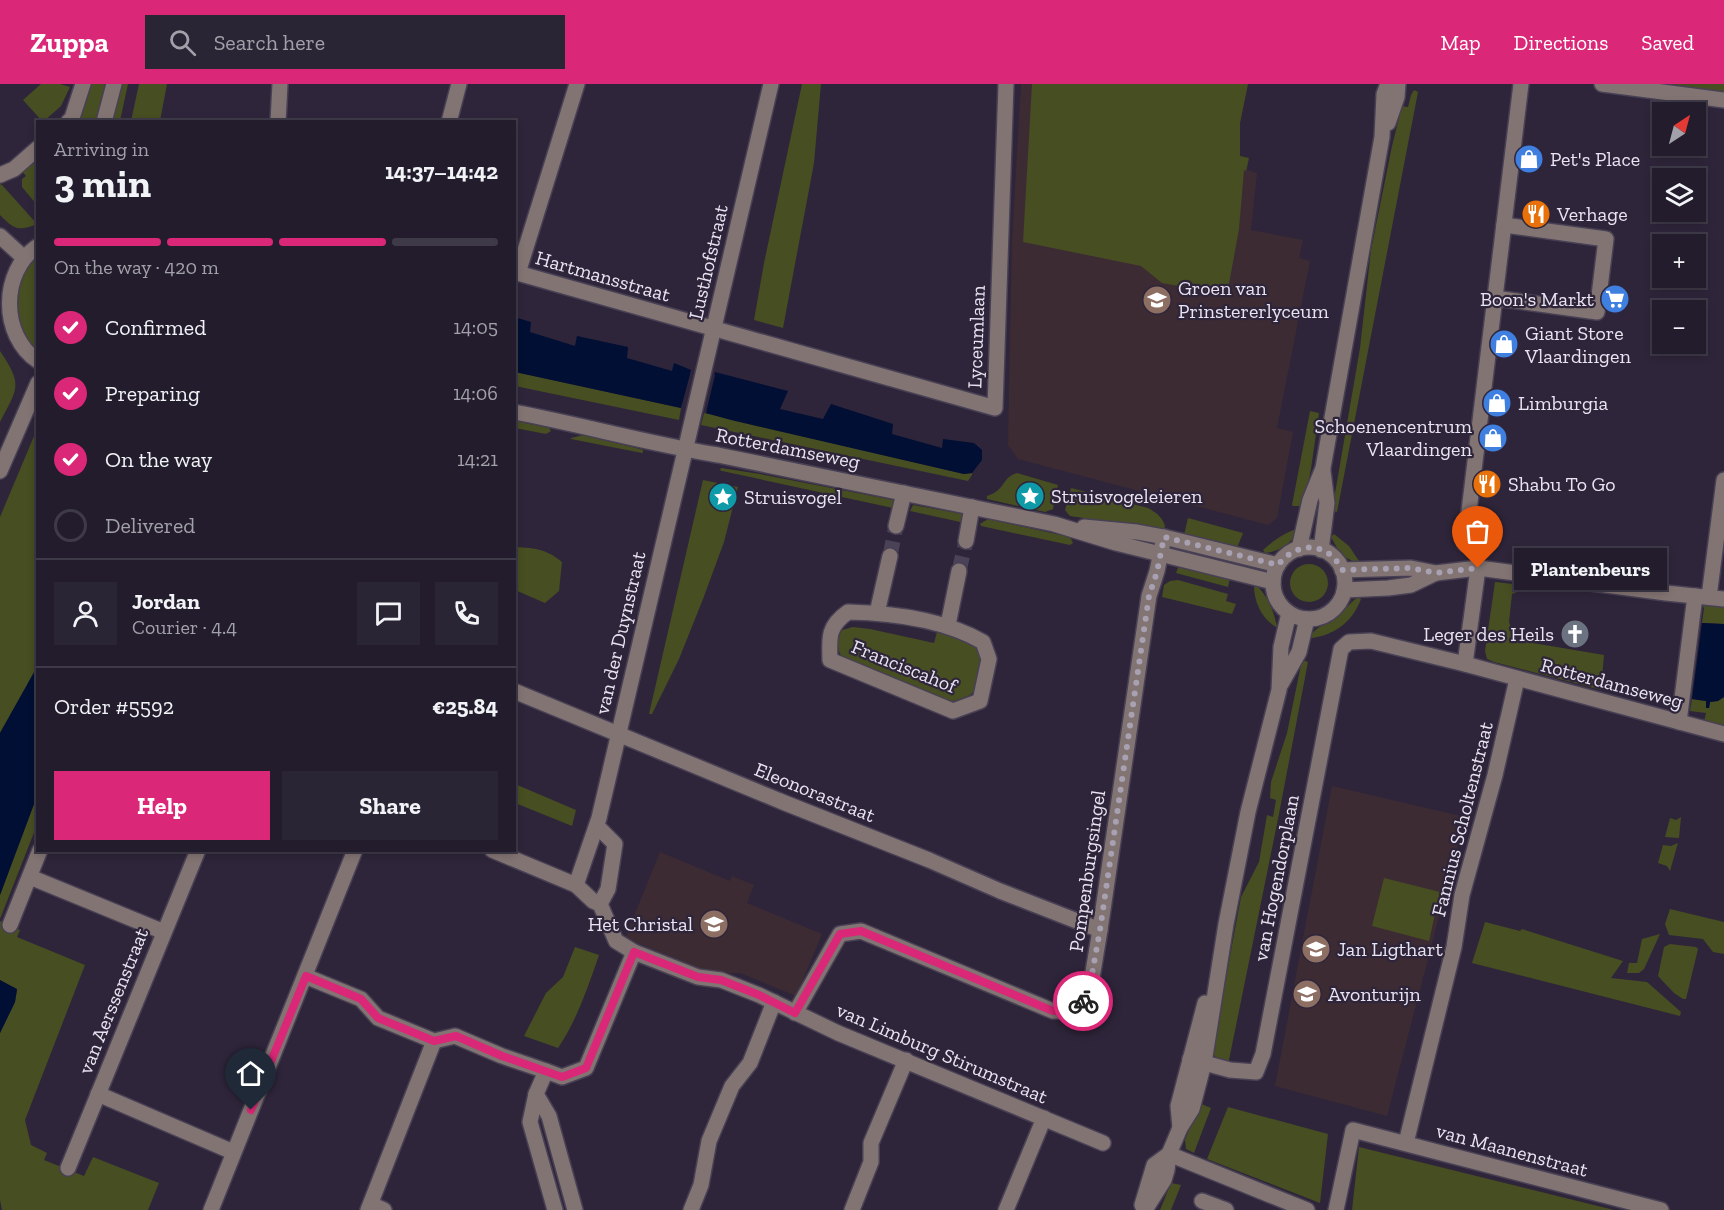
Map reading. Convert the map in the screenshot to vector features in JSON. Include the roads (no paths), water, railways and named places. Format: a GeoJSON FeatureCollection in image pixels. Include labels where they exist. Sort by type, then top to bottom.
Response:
{"type":"FeatureCollection","features":[{"type":"Feature","properties":{"kind":"street"},"geometry":{"type":"LineString","coordinates":[[70,120],[82,84]]}},
{"type":"Feature","properties":{"kind":"street"},"geometry":{"type":"LineString","coordinates":[[105,120],[114,84]]}},
{"type":"Feature","properties":{"kind":"street"},"geometry":{"type":"LineString","coordinates":[[278,120],[280,84]]}},
{"type":"Feature","properties":{"kind":"street"},"geometry":{"type":"LineString","coordinates":[[450,120],[459,84]]}},
{"type":"Feature","properties":{"kind":"street"},"geometry":{"type":"LineString","coordinates":[[516,273],[577,84]]}},
{"type":"Feature","properties":{"kind":"street","name":"Lusthofstraat"},"geometry":{"type":"LineString","coordinates":[[685,450],[771,84]]}},
{"type":"Feature","properties":{"kind":"street","name":"Lyceumlaan"},"geometry":{"type":"LineString","coordinates":[[714,329],[995,408],[1006,84]]}},
{"type":"Feature","properties":{"kind":"street"},"geometry":{"type":"LineString","coordinates":[[1299,549],[1310,500],[1323,468],[1383,137],[1384,94],[1388,84]]}},
{"type":"Feature","properties":{"kind":"street"},"geometry":{"type":"LineString","coordinates":[[1383,137],[1397,97],[1398,84]]}},
{"type":"Feature","properties":{"kind":"street"},"geometry":{"type":"LineString","coordinates":[[1465,544],[1500,232],[1521,84]]}},
{"type":"Feature","properties":{"kind":"street"},"geometry":{"type":"LineString","coordinates":[[1602,84],[1724,100]]}},
{"type":"Feature","properties":{"kind":"street"},"geometry":{"type":"LineString","coordinates":[[0,175],[14,169],[36,150]]}},
{"type":"Feature","properties":{"kind":"street"},"geometry":{"type":"LineString","coordinates":[[1493,293],[1597,312],[1606,239],[1500,232]]}},
{"type":"Feature","properties":{"kind":"street"},"geometry":{"type":"LineString","coordinates":[[0,236],[23,257]]}},
{"type":"Feature","properties":{"kind":"street"},"geometry":{"type":"LineString","coordinates":[[36,247],[23,257],[15,267],[5,294],[5,308],[13,336],[21,348],[36,359]]}},
{"type":"Feature","properties":{"kind":"street","name":"Hartmansstraat"},"geometry":{"type":"LineString","coordinates":[[516,273],[714,329]]}},
{"type":"Feature","properties":{"kind":"street"},"geometry":{"type":"LineString","coordinates":[[0,471],[36,388]]}},
{"type":"Feature","properties":{"kind":"street","name":"Rotterdamseweg"},"geometry":{"type":"LineString","coordinates":[[516,412],[685,450],[730,457],[1054,524],[1116,543],[1273,582]]}},
{"type":"Feature","properties":{"kind":"street","name":"van der Duynstraat"},"geometry":{"type":"LineString","coordinates":[[576,885],[597,826],[685,450]]}},
{"type":"Feature","properties":{"kind":"street"},"geometry":{"type":"LineString","coordinates":[[1321,550],[1327,503],[1323,468]]}},
{"type":"Feature","properties":{"kind":"street"},"geometry":{"type":"LineString","coordinates":[[1679,722],[1710,597],[1724,480]]}},
{"type":"Feature","properties":{"kind":"street"},"geometry":{"type":"LineString","coordinates":[[896,526],[904,493]]}},
{"type":"Feature","properties":{"kind":"street"},"geometry":{"type":"LineString","coordinates":[[966,540],[972,507]]}},
{"type":"Feature","properties":{"kind":"street","name":"Rotterdamseweg"},"geometry":{"type":"LineString","coordinates":[[1054,524],[1137,532],[1278,565]]}},
{"type":"Feature","properties":{"kind":"street","name":"Pompenburgsingel"},"geometry":{"type":"LineString","coordinates":[[795,1013],[840,934],[861,931],[1053,1011],[1073,1011],[1088,996],[1100,930],[1149,596],[1164,537]]}},
{"type":"Feature","properties":{"kind":"street"},"geometry":{"type":"LineString","coordinates":[[1306,547],[1321,550],[1334,558],[1342,570],[1344,590],[1339,604],[1328,614],[1322,617],[1300,619],[1283,609],[1275,597],[1273,582],[1278,565],[1287,555],[1299,549],[1306,547]]}},
{"type":"Feature","properties":{"kind":"street","name":"Franciscahof"},"geometry":{"type":"LineString","coordinates":[[877,613],[888,562]]}},
{"type":"Feature","properties":{"kind":"street"},"geometry":{"type":"LineString","coordinates":[[1342,570],[1411,568],[1436,573],[1478,568],[1710,597]]}},
{"type":"Feature","properties":{"kind":"street"},"geometry":{"type":"LineString","coordinates":[[1465,664],[1478,568]]}},
{"type":"Feature","properties":{"kind":"street"},"geometry":{"type":"LineString","coordinates":[[1344,590],[1411,585],[1436,573]]}},
{"type":"Feature","properties":{"kind":"street"},"geometry":{"type":"LineString","coordinates":[[948,625],[962,580]]}},
{"type":"Feature","properties":{"kind":"street","name":"Franciscahof"},"geometry":{"type":"LineString","coordinates":[[848,612],[877,613],[948,625],[983,642],[989,659],[980,701],[953,711],[830,660],[829,639],[837,620],[848,612]]}},
{"type":"Feature","properties":{"kind":"street","name":"van Hogendorplaan"},"geometry":{"type":"LineString","coordinates":[[1145,1210],[1164,1180],[1168,1154],[1192,1109],[1197,1061],[1248,813],[1280,687],[1281,647],[1289,613]]}},
{"type":"Feature","properties":{"kind":"street","name":"van Hogendorplaan"},"geometry":{"type":"LineString","coordinates":[[1280,687],[1299,651],[1307,619]]}},
{"type":"Feature","properties":{"kind":"street","name":"Rotterdamseweg"},"geometry":{"type":"LineString","coordinates":[[1349,642],[1371,641],[1465,664],[1724,734]]}},
{"type":"Feature","properties":{"kind":"street","name":"van Hogendorplaan"},"geometry":{"type":"LineString","coordinates":[[1197,1061],[1230,1070],[1256,1072],[1263,1054],[1341,649],[1349,642]]}},
{"type":"Feature","properties":{"kind":"street","name":"Fannius Scholtenstraat"},"geometry":{"type":"LineString","coordinates":[[1406,1143],[1454,947],[1462,895],[1495,775],[1517,679]]}},
{"type":"Feature","properties":{"kind":"street","name":"Eleonorastraat"},"geometry":{"type":"LineString","coordinates":[[516,692],[1100,930]]}},
{"type":"Feature","properties":{"kind":"street"},"geometry":{"type":"LineString","coordinates":[[597,826],[615,844],[608,889],[600,904]]}},
{"type":"Feature","properties":{"kind":"street"},"geometry":{"type":"LineString","coordinates":[[10,925],[39,852]]}},
{"type":"Feature","properties":{"kind":"street","name":"van Aerssenstraat"},"geometry":{"type":"LineString","coordinates":[[68,1168],[197,852]]}},
{"type":"Feature","properties":{"kind":"street"},"geometry":{"type":"LineString","coordinates":[[211,1210],[354,852]]}},
{"type":"Feature","properties":{"kind":"street","name":"van Limburg Stirumstraat"},"geometry":{"type":"LineString","coordinates":[[497,852],[576,885],[593,901],[600,904],[616,941],[634,952],[698,977],[721,980],[1102,1143]]}},
{"type":"Feature","properties":{"kind":"street"},"geometry":{"type":"LineString","coordinates":[[30,877],[164,932]]}},
{"type":"Feature","properties":{"kind":"street"},"geometry":{"type":"LineString","coordinates":[[306,976],[361,999],[378,1018],[434,1041],[456,1036],[502,1056],[562,1077],[586,1068],[634,952]]}},
{"type":"Feature","properties":{"kind":"street"},"geometry":{"type":"LineString","coordinates":[[691,1210],[701,1185],[709,1141],[732,1086],[750,1063],[774,1002]]}},
{"type":"Feature","properties":{"kind":"street"},"geometry":{"type":"LineString","coordinates":[[374,1208],[434,1041]]}},
{"type":"Feature","properties":{"kind":"street"},"geometry":{"type":"LineString","coordinates":[[852,1210],[871,1162],[871,1143],[906,1060]]}},
{"type":"Feature","properties":{"kind":"street"},"geometry":{"type":"LineString","coordinates":[[546,1071],[536,1094],[530,1122],[555,1210]]}},
{"type":"Feature","properties":{"kind":"street"},"geometry":{"type":"LineString","coordinates":[[98,1094],[233,1152]]}},
{"type":"Feature","properties":{"kind":"street"},"geometry":{"type":"LineString","coordinates":[[536,1094],[549,1116],[575,1210]]}},
{"type":"Feature","properties":{"kind":"street"},"geometry":{"type":"LineString","coordinates":[[1006,1210],[1044,1118]]}},
{"type":"Feature","properties":{"kind":"street","name":"van Maanenstraat"},"geometry":{"type":"LineString","coordinates":[[1336,1210],[1353,1130],[1661,1210]]}},
{"type":"Feature","properties":{"kind":"street"},"geometry":{"type":"LineString","coordinates":[[1168,1154],[1307,1210]]}},
{"type":"Feature","properties":{"kind":"street","name":"van Hogendorplaan"},"geometry":{"type":"LineString","coordinates":[[1140,1210],[1154,1165],[1168,1154]]}},
{"type":"Feature","properties":{"kind":"street"},"geometry":{"type":"LineString","coordinates":[[1199,1201],[1226,1210]]}},
{"type":"Feature","properties":{"kind":"water"},"geometry":{"type":"Polygon","coordinates":[[[516,318],[531,322],[530,332],[575,346],[577,336],[628,347],[627,358],[672,371],[674,363],[691,370],[690,375],[713,382],[715,372],[788,391],[780,409],[823,419],[831,404],[893,424],[892,434],[942,448],[943,439],[974,443],[982,450],[982,460],[972,473],[964,474],[731,420],[682,404],[681,408],[516,372],[516,318]]]}},
{"type":"Feature","properties":{"kind":"water"},"geometry":{"type":"Polygon","coordinates":[[[1702,623],[1724,624],[1724,697],[1710,702],[1709,708],[1706,708],[1706,701],[1692,699],[1702,623]]]}},
{"type":"Feature","properties":{"kind":"water"},"geometry":{"type":"Polygon","coordinates":[[[36,669],[36,799],[0,895],[0,733],[36,669]]]}},
{"type":"Feature","properties":{"kind":"water"},"geometry":{"type":"Polygon","coordinates":[[[0,980],[17,989],[15,1002],[0,1033],[0,980]]]}},
{"type":"Feature","properties":{"kind":"tunnel"},"geometry":{"type":"LineString","coordinates":[[890,556],[896,526]]}},
{"type":"Feature","properties":{"kind":"tunnel"},"geometry":{"type":"LineString","coordinates":[[959,571],[966,541]]}},
{"type":"Feature","properties":{"kind":"place","name":"Pet's Place"},"geometry":{"type":"Point","coordinates":[1529,159]}},
{"type":"Feature","properties":{"kind":"place","name":"Verhage"},"geometry":{"type":"Point","coordinates":[1536,214]}},
{"type":"Feature","properties":{"kind":"place","name":"Boon's Markt"},"geometry":{"type":"Point","coordinates":[1615,299]}},
{"type":"Feature","properties":{"kind":"place","name":"Groen van Prinstererlyceum"},"geometry":{"type":"Point","coordinates":[1157,300]}},
{"type":"Feature","properties":{"kind":"place","name":"Giant Store Vlaardingen"},"geometry":{"type":"Point","coordinates":[1504,344]}},
{"type":"Feature","properties":{"kind":"place","name":"Limburgia"},"geometry":{"type":"Point","coordinates":[1497,403]}},
{"type":"Feature","properties":{"kind":"place","name":"Schoenencentrum Vlaardingen"},"geometry":{"type":"Point","coordinates":[1493,438]}},
{"type":"Feature","properties":{"kind":"place","name":"Shabu To Go"},"geometry":{"type":"Point","coordinates":[1487,484]}},
{"type":"Feature","properties":{"kind":"place","name":"Struisvogeleieren"},"geometry":{"type":"Point","coordinates":[1030,496]}},
{"type":"Feature","properties":{"kind":"place","name":"Struisvogel"},"geometry":{"type":"Point","coordinates":[723,497]}},
{"type":"Feature","properties":{"kind":"place","name":"Plantenbeurs"},"geometry":{"type":"Point","coordinates":[1478,568]}},
{"type":"Feature","properties":{"kind":"place","name":"Leger des Heils"},"geometry":{"type":"Point","coordinates":[1575,634]}},
{"type":"Feature","properties":{"kind":"place","name":"Het Christal"},"geometry":{"type":"Point","coordinates":[714,924]}},
{"type":"Feature","properties":{"kind":"place","name":"Jan Ligthart"},"geometry":{"type":"Point","coordinates":[1316,949]}},
{"type":"Feature","properties":{"kind":"place","name":"Avonturijn"},"geometry":{"type":"Point","coordinates":[1307,994]}}]}
